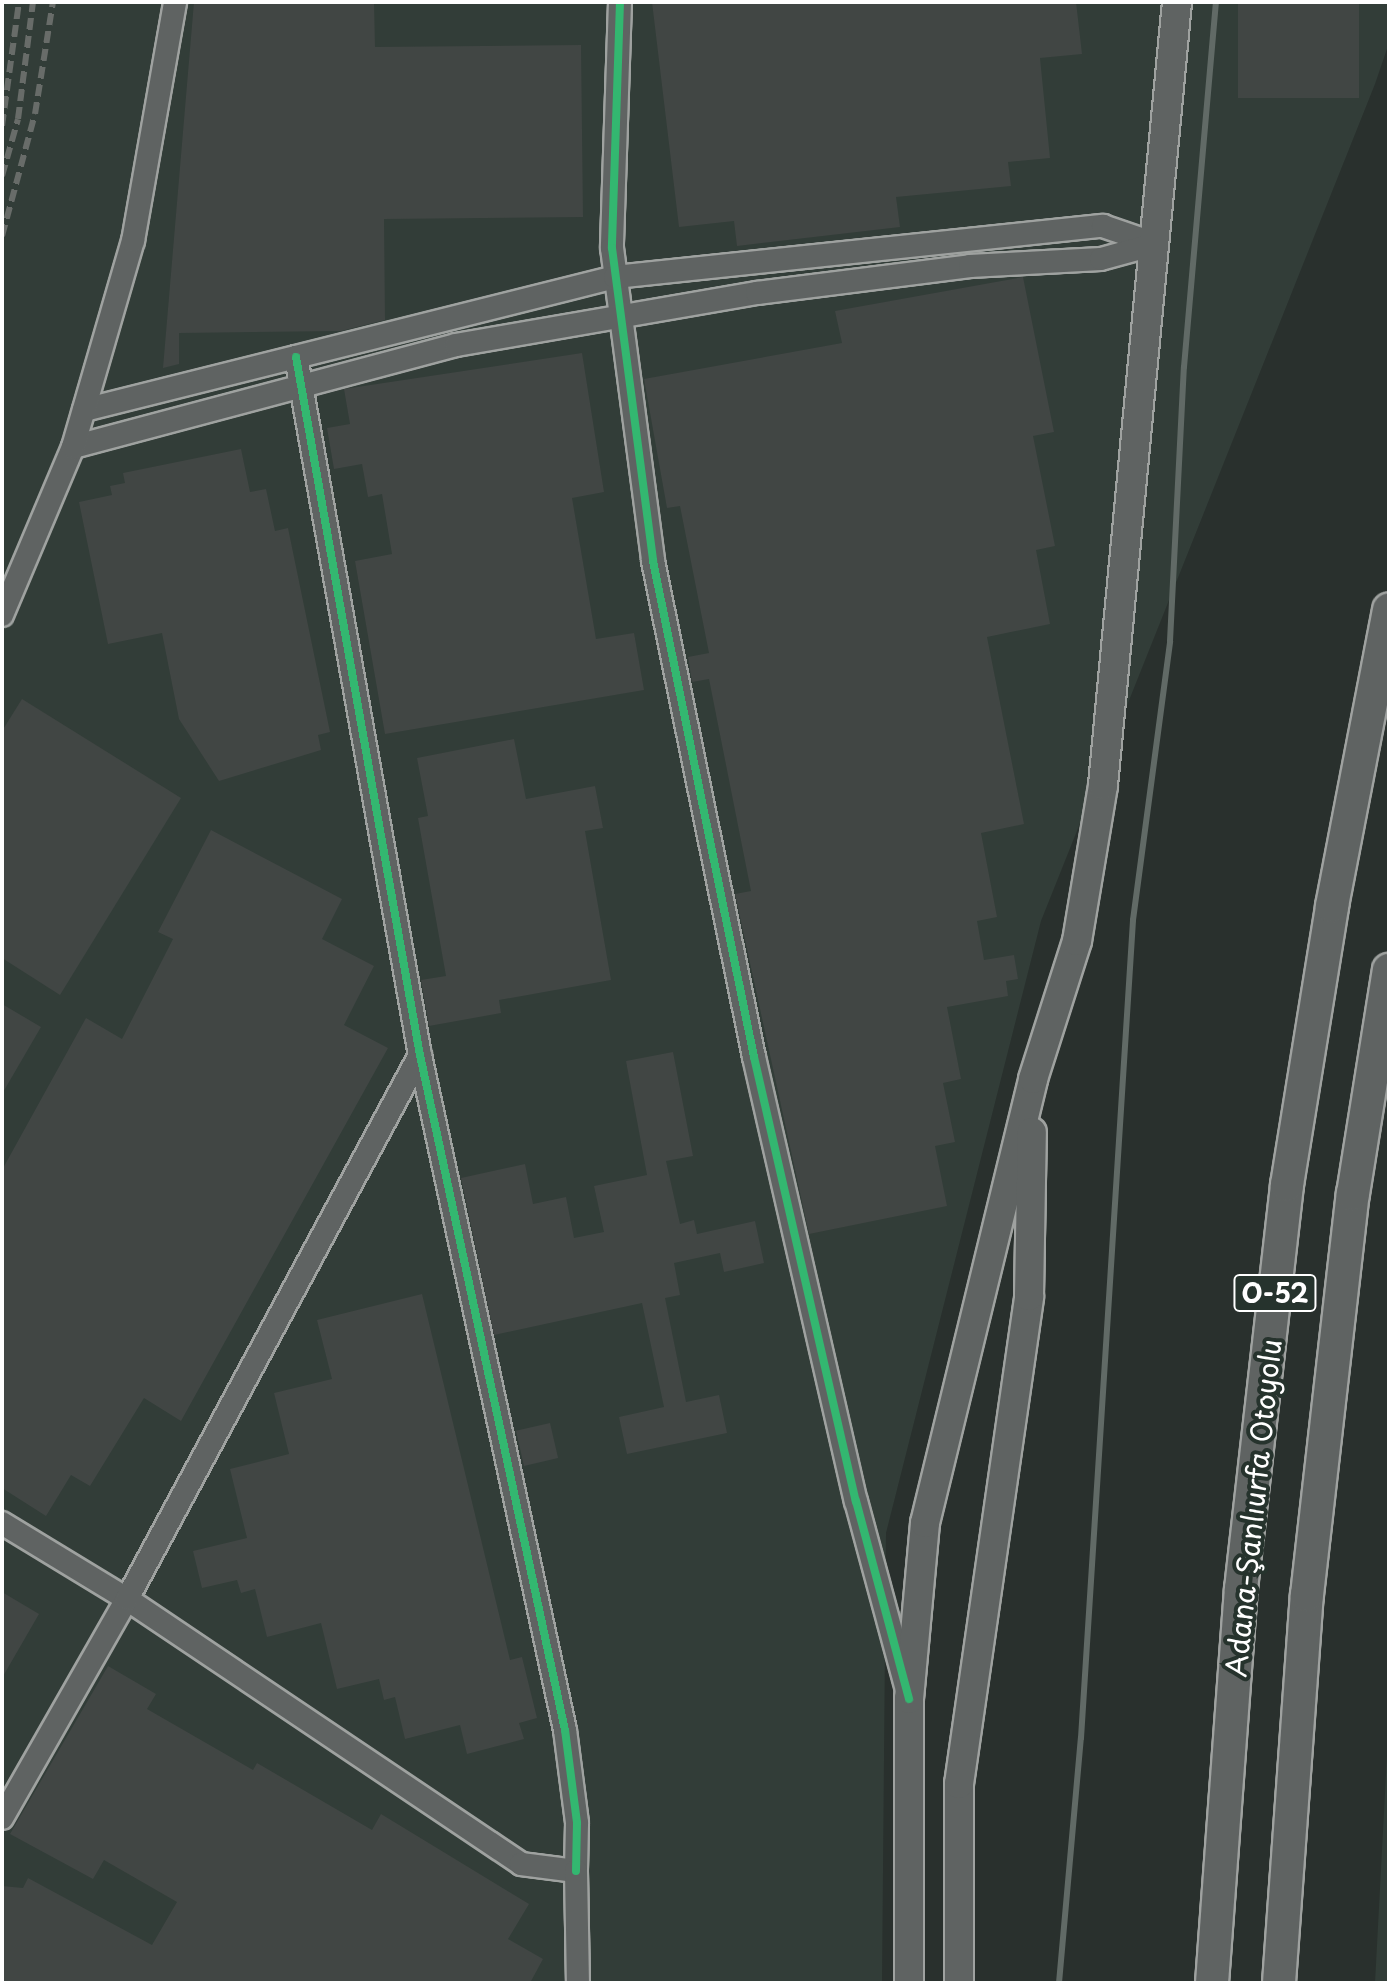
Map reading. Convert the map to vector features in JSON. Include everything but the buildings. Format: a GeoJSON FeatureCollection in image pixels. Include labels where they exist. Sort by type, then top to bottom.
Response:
{"type":"FeatureCollection","features":[{"type":"Feature","properties":{"kind":"highway","name":"Adana-Şanlıurfa Otoyolu"},"geometry":{"type":"LineString","coordinates":[[1212,1983],[1241,1589],[1287,1185],[1332,906],[1389,609]]}},
{"type":"Feature","properties":{"kind":"highway","name":"O-52"},"geometry":{"type":"LineString","coordinates":[[1279,1983],[1309,1579],[1353,1194],[1389,970]]}},
{"type":"Feature","properties":{"kind":"main road"},"geometry":{"type":"LineString","coordinates":[[909,1983],[909,1699],[925,1523],[1033,1079],[1077,941],[1103,785],[1177,2]]}},
{"type":"Feature","properties":{"kind":"main road"},"geometry":{"type":"LineString","coordinates":[[959,1983],[959,1784],[1029,1296],[1033,1079]]}},
{"type":"Feature","properties":{"kind":"street"},"geometry":{"type":"LineString","coordinates":[[2,615],[73,447],[133,241],[175,2]]}},
{"type":"Feature","properties":{"kind":"street"},"geometry":{"type":"LineString","coordinates":[[620,2],[612,248],[653,561],[754,1057],[856,1501],[909,1699]]}},
{"type":"Feature","properties":{"kind":"street"},"geometry":{"type":"LineString","coordinates":[[84,410],[615,277],[1103,226],[1155,244]]}},
{"type":"Feature","properties":{"kind":"street"},"geometry":{"type":"LineString","coordinates":[[73,447],[456,345],[620,315],[970,266],[1101,259],[1155,244]]}},
{"type":"Feature","properties":{"kind":"street"},"geometry":{"type":"LineString","coordinates":[[296,357],[420,1055],[565,1730],[577,1823],[578,1983]]}},
{"type":"Feature","properties":{"kind":"street"},"geometry":{"type":"LineString","coordinates":[[2,1818],[127,1599],[420,1055]]}},
{"type":"Feature","properties":{"kind":"street"},"geometry":{"type":"LineString","coordinates":[[2,1523],[127,1599],[521,1864],[576,1871]]}},
{"type":"Feature","properties":{"kind":"shaded area"},"geometry":{"type":"Polygon","coordinates":[[[2,2],[1389,2],[1389,43],[1375,84],[1041,921],[886,1533],[882,1983],[2,1983],[2,2]]]}},
{"type":"Feature","properties":{"kind":"shaded area"},"geometry":{"type":"Polygon","coordinates":[[[1389,1717],[1389,1983],[1375,1983],[1389,1717]]]}},
{"type":"Feature","properties":{"kind":"waterway"},"geometry":{"type":"LineString","coordinates":[[1059,1983],[1081,1738],[1133,920],[1170,641],[1184,367],[1216,2]]}},
{"type":"Feature","properties":{"kind":"railway"},"geometry":{"type":"LineString","coordinates":[[2,126],[19,2]]}},
{"type":"Feature","properties":{"kind":"railway"},"geometry":{"type":"LineString","coordinates":[[2,176],[18,119],[33,2]]}},
{"type":"Feature","properties":{"kind":"railway"},"geometry":{"type":"LineString","coordinates":[[2,236],[35,114],[53,2]]}},
{"type":"Feature","properties":{"kind":"cycle path"},"geometry":{"type":"LineString","coordinates":[[620,2],[612,248],[653,561],[754,1057],[856,1501],[909,1699]]}},
{"type":"Feature","properties":{"kind":"cycle path"},"geometry":{"type":"LineString","coordinates":[[296,357],[420,1055],[565,1730],[577,1823],[576,1871]]}}]}
